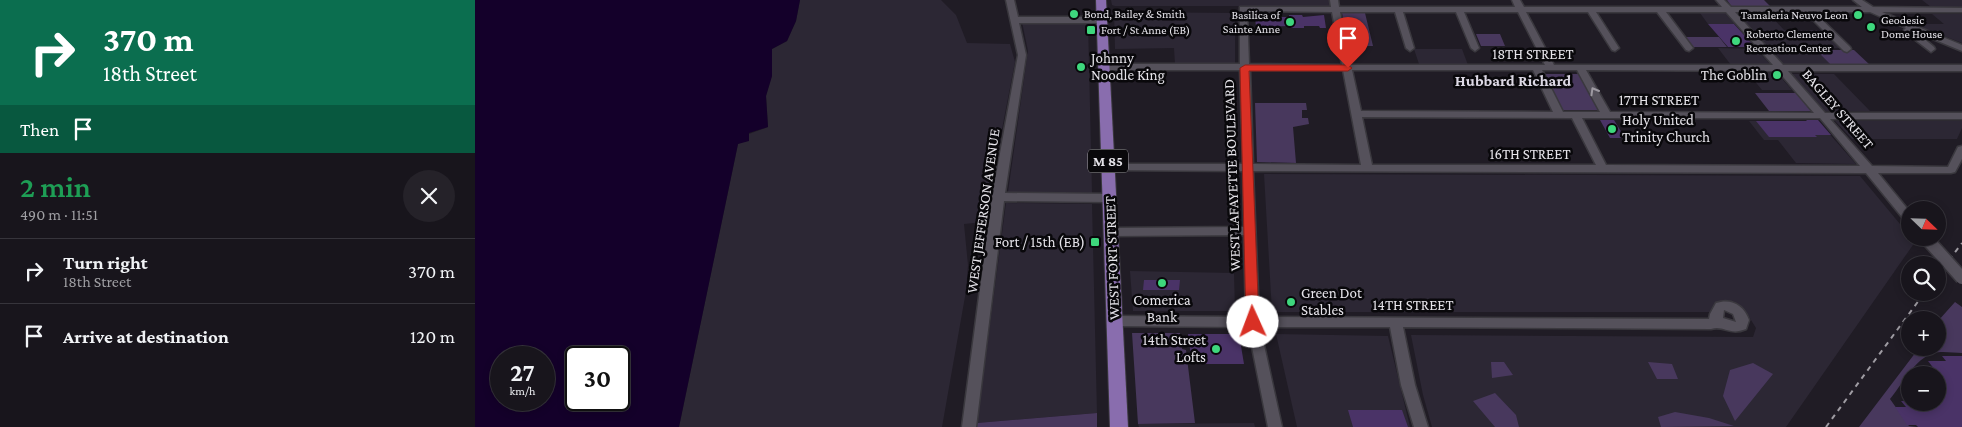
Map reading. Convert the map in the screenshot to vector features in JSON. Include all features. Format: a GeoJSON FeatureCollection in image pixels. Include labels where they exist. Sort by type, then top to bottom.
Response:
{"type":"FeatureCollection","features":[{"type":"Feature","properties":{"kind":"main road","name":"WEST FORT STREET"},"geometry":{"type":"LineString","coordinates":[[1101,0],[1119,427]]}},
{"type":"Feature","properties":{"kind":"street","name":"WEST JEFFERSON AVENUE"},"geometry":{"type":"LineString","coordinates":[[969,427],[999,198],[1022,55],[1010,0]]}},
{"type":"Feature","properties":{"kind":"street"},"geometry":{"type":"LineString","coordinates":[[1516,0],[1551,68]]}},
{"type":"Feature","properties":{"kind":"street","name":"BAGLEY STREET"},"geometry":{"type":"LineString","coordinates":[[1720,0],[1822,115],[1901,208]]}},
{"type":"Feature","properties":{"kind":"street"},"geometry":{"type":"LineString","coordinates":[[1857,0],[1871,10],[1899,23],[1962,48]]}},
{"type":"Feature","properties":{"kind":"street"},"geometry":{"type":"LineString","coordinates":[[1367,168],[1335,4],[1398,9],[1962,10]]}},
{"type":"Feature","properties":{"kind":"street","name":"WEST LAFAYETTE BOULEVARD"},"geometry":{"type":"LineString","coordinates":[[1275,427],[1253,322],[1243,9],[1335,4]]}},
{"type":"Feature","properties":{"kind":"street"},"geometry":{"type":"LineString","coordinates":[[1398,9],[1410,48]]}},
{"type":"Feature","properties":{"kind":"street"},"geometry":{"type":"LineString","coordinates":[[1459,9],[1475,48]]}},
{"type":"Feature","properties":{"kind":"street"},"geometry":{"type":"LineString","coordinates":[[1590,9],[1615,48]]}},
{"type":"Feature","properties":{"kind":"street"},"geometry":{"type":"LineString","coordinates":[[1659,10],[1689,48]]}},
{"type":"Feature","properties":{"kind":"street"},"geometry":{"type":"LineString","coordinates":[[1807,10],[1847,49]]}},
{"type":"Feature","properties":{"kind":"street"},"geometry":{"type":"LineString","coordinates":[[1014,20],[1102,20]]}},
{"type":"Feature","properties":{"kind":"street"},"geometry":{"type":"LineString","coordinates":[[1899,23],[1931,49]]}},
{"type":"Feature","properties":{"kind":"street","name":"18TH STREET"},"geometry":{"type":"LineString","coordinates":[[1104,68],[1962,68]]}},
{"type":"Feature","properties":{"kind":"street"},"geometry":{"type":"LineString","coordinates":[[1536,68],[1559,114]]}},
{"type":"Feature","properties":{"kind":"street"},"geometry":{"type":"LineString","coordinates":[[1581,68],[1607,114]]}},
{"type":"Feature","properties":{"kind":"street","name":"17TH STREET"},"geometry":{"type":"LineString","coordinates":[[1357,114],[1962,116]]}},
{"type":"Feature","properties":{"kind":"street"},"geometry":{"type":"LineString","coordinates":[[1575,114],[1603,169]]}},
{"type":"Feature","properties":{"kind":"street","name":"16TH STREET"},"geometry":{"type":"LineString","coordinates":[[1108,167],[1951,170],[1962,149]]}},
{"type":"Feature","properties":{"kind":"street"},"geometry":{"type":"LineString","coordinates":[[999,198],[1109,198]]}},
{"type":"Feature","properties":{"kind":"street"},"geometry":{"type":"LineString","coordinates":[[1111,232],[1250,231]]}},
{"type":"Feature","properties":{"kind":"street"},"geometry":{"type":"LineString","coordinates":[[1933,246],[1962,278]]}},
{"type":"Feature","properties":{"kind":"street","name":"14TH STREET"},"geometry":{"type":"LineString","coordinates":[[1114,321],[1714,322]]}},
{"type":"Feature","properties":{"kind":"street"},"geometry":{"type":"LineString","coordinates":[[1395,321],[1409,392],[1421,427]]}},
{"type":"Feature","properties":{"kind":"shaded area"},"geometry":{"type":"Polygon","coordinates":[[[475,0],[800,0],[796,21],[787,41],[772,49],[772,76],[766,96],[768,127],[749,133],[749,141],[738,144],[679,427],[475,427],[475,0]]]}},
{"type":"Feature","properties":{"kind":"shaded area"},"geometry":{"type":"Polygon","coordinates":[[[800,0],[941,0],[956,15],[967,43],[1010,44],[1015,62],[984,222],[964,224],[968,265],[966,291],[942,427],[679,427],[738,144],[749,134],[768,127],[766,96],[772,76],[772,49],[787,41],[796,21],[800,0]]]}},
{"type":"Feature","properties":{"kind":"shaded area"},"geometry":{"type":"Polygon","coordinates":[[[1111,0],[1329,0],[1330,6],[1115,6],[1112,5],[1111,0]]]}},
{"type":"Feature","properties":{"kind":"shaded area"},"geometry":{"type":"Polygon","coordinates":[[[1727,0],[1764,0],[1770,6],[1732,7],[1727,0]]]}},
{"type":"Feature","properties":{"kind":"shaded area"},"geometry":{"type":"Polygon","coordinates":[[[1922,0],[1962,0],[1962,7],[1931,7],[1922,0]]]}},
{"type":"Feature","properties":{"kind":"shaded area"},"geometry":{"type":"Polygon","coordinates":[[[1114,12],[1235,13],[1235,64],[1175,64],[1174,48],[1115,49],[1114,12]]]}},
{"type":"Feature","properties":{"kind":"shaded area"},"geometry":{"type":"Polygon","coordinates":[[[1342,13],[1365,13],[1373,46],[1348,46],[1342,13]]]}},
{"type":"Feature","properties":{"kind":"shaded area"},"geometry":{"type":"Polygon","coordinates":[[[1700,13],[1725,13],[1735,24],[1708,24],[1700,13]]]}},
{"type":"Feature","properties":{"kind":"shaded area"},"geometry":{"type":"Polygon","coordinates":[[[1738,14],[1769,14],[1784,30],[1825,30],[1843,48],[1769,48],[1738,14]]]}},
{"type":"Feature","properties":{"kind":"shaded area"},"geometry":{"type":"Polygon","coordinates":[[[1932,14],[1962,14],[1962,43],[1913,24],[1944,24],[1932,14]]]}},
{"type":"Feature","properties":{"kind":"shaded area"},"geometry":{"type":"Polygon","coordinates":[[[1022,22],[1088,22],[1092,193],[1008,192],[1028,51],[1022,22]]]}},
{"type":"Feature","properties":{"kind":"shaded area"},"geometry":{"type":"Polygon","coordinates":[[[1476,34],[1500,34],[1505,46],[1481,46],[1476,34]]]}},
{"type":"Feature","properties":{"kind":"shaded area"},"geometry":{"type":"Polygon","coordinates":[[[1685,37],[1719,37],[1727,47],[1693,47],[1685,37]]]}},
{"type":"Feature","properties":{"kind":"shaded area"},"geometry":{"type":"Polygon","coordinates":[[[1718,48],[1756,49],[1771,65],[1731,65],[1718,48]]]}},
{"type":"Feature","properties":{"kind":"shaded area"},"geometry":{"type":"Polygon","coordinates":[[[1414,49],[1462,49],[1468,65],[1419,64],[1414,49]]]}},
{"type":"Feature","properties":{"kind":"shaded area"},"geometry":{"type":"Polygon","coordinates":[[[1770,49],[1816,50],[1831,65],[1784,65],[1770,49]]]}},
{"type":"Feature","properties":{"kind":"shaded area"},"geometry":{"type":"Polygon","coordinates":[[[1816,50],[1854,50],[1870,65],[1831,65],[1816,50]]]}},
{"type":"Feature","properties":{"kind":"shaded area"},"geometry":{"type":"Polygon","coordinates":[[[1748,73],[1777,73],[1792,90],[1762,90],[1748,73]]]}},
{"type":"Feature","properties":{"kind":"shaded area"},"geometry":{"type":"Polygon","coordinates":[[[1545,74],[1581,74],[1601,110],[1563,110],[1550,93],[1545,74]]]}},
{"type":"Feature","properties":{"kind":"shaded area"},"geometry":{"type":"Polygon","coordinates":[[[1792,74],[1834,74],[1870,111],[1825,111],[1792,74]]]}},
{"type":"Feature","properties":{"kind":"shaded area"},"geometry":{"type":"Polygon","coordinates":[[[1755,93],[1796,93],[1811,111],[1769,111],[1755,93]]]}},
{"type":"Feature","properties":{"kind":"shaded area"},"geometry":{"type":"Polygon","coordinates":[[[1255,103],[1306,103],[1307,110],[1302,110],[1302,118],[1308,118],[1309,124],[1293,127],[1296,163],[1257,162],[1255,103]]]}},
{"type":"Feature","properties":{"kind":"shaded area"},"geometry":{"type":"Polygon","coordinates":[[[1749,121],[1818,121],[1856,164],[1796,163],[1778,140],[1764,140],[1749,121]]]}},
{"type":"Feature","properties":{"kind":"shaded area"},"geometry":{"type":"Polygon","coordinates":[[[1835,121],[1962,121],[1962,128],[1957,139],[1852,139],[1835,121]]]}},
{"type":"Feature","properties":{"kind":"shaded area"},"geometry":{"type":"Polygon","coordinates":[[[1264,174],[1860,176],[1901,225],[1901,246],[1912,246],[1905,256],[1901,256],[1901,262],[1786,427],[1432,427],[1423,395],[1411,335],[1753,337],[1756,328],[1746,312],[1272,312],[1264,174]]]}},
{"type":"Feature","properties":{"kind":"shaded area"},"geometry":{"type":"Polygon","coordinates":[[[1006,203],[1092,204],[1097,413],[977,423],[1006,203]]]}},
{"type":"Feature","properties":{"kind":"shaded area"},"geometry":{"type":"Polygon","coordinates":[[[1130,271],[1234,273],[1235,311],[1133,311],[1130,271]]]}},
{"type":"Feature","properties":{"kind":"shaded area"},"geometry":{"type":"Polygon","coordinates":[[[1955,302],[1962,307],[1962,353],[1946,352],[1946,312],[1955,302]]]}},
{"type":"Feature","properties":{"kind":"shaded area"},"geometry":{"type":"Polygon","coordinates":[[[1132,333],[1180,333],[1182,349],[1186,350],[1195,423],[1138,424],[1132,333]]]}},
{"type":"Feature","properties":{"kind":"shaded area"},"geometry":{"type":"Polygon","coordinates":[[[1276,334],[1388,336],[1410,427],[1297,427],[1276,334]]]}},
{"type":"Feature","properties":{"kind":"shaded area"},"geometry":{"type":"Polygon","coordinates":[[[1913,356],[1927,356],[1915,366],[1905,366],[1913,356]]]}},
{"type":"Feature","properties":{"kind":"shaded area"},"geometry":{"type":"Polygon","coordinates":[[[1491,362],[1504,362],[1513,375],[1492,378],[1491,362]]]}},
{"type":"Feature","properties":{"kind":"shaded area"},"geometry":{"type":"Polygon","coordinates":[[[1648,362],[1672,364],[1678,379],[1657,379],[1648,362]]]}},
{"type":"Feature","properties":{"kind":"shaded area"},"geometry":{"type":"Polygon","coordinates":[[[1753,363],[1773,374],[1735,421],[1723,396],[1730,370],[1753,363]]]}},
{"type":"Feature","properties":{"kind":"shaded area"},"geometry":{"type":"Polygon","coordinates":[[[1901,372],[1901,384],[1890,399],[1909,426],[1917,427],[1859,427],[1901,372]]]}},
{"type":"Feature","properties":{"kind":"shaded area"},"geometry":{"type":"Polygon","coordinates":[[[1495,393],[1516,415],[1519,427],[1495,427],[1473,401],[1495,393]]]}},
{"type":"Feature","properties":{"kind":"shaded area"},"geometry":{"type":"Polygon","coordinates":[[[1675,412],[1709,418],[1734,426],[1661,427],[1658,417],[1675,412]]]}},
{"type":"Feature","properties":{"kind":"shaded area"},"geometry":{"type":"Polygon","coordinates":[[[1097,413],[1097,427],[976,427],[977,423],[1097,413]]]}},
{"type":"Feature","properties":{"kind":"shaded area"},"geometry":{"type":"Polygon","coordinates":[[[1254,423],[1255,427],[1139,427],[1138,424],[1254,423]]]}},
{"type":"Feature","properties":{"kind":"building","name":"Basilica of Sainte Anne"},"geometry":{"type":"Polygon","coordinates":[[[1289,15],[1302,15],[1303,17],[1324,15],[1326,28],[1320,28],[1319,26],[1304,26],[1304,28],[1291,28],[1290,26],[1256,27],[1255,17],[1289,17],[1289,15]]]}},
{"type":"Feature","properties":{"kind":"building","name":"Roberto Clemente Recreation Center"},"geometry":{"type":"Polygon","coordinates":[[[1708,24],[1734,24],[1755,47],[1728,47],[1708,24]]]}},
{"type":"Feature","properties":{"kind":"building","name":"Holy United Trinity Church"},"geometry":{"type":"Polygon","coordinates":[[[1600,120],[1614,120],[1625,138],[1610,138],[1600,120]]]}},
{"type":"Feature","properties":{"kind":"building"},"geometry":{"type":"Polygon","coordinates":[[[1818,120],[1831,135],[1815,135],[1817,137],[1769,137],[1756,121],[1807,121],[1818,120]]]}},
{"type":"Feature","properties":{"kind":"building","name":"Comerica Bank"},"geometry":{"type":"Polygon","coordinates":[[[1144,280],[1180,280],[1179,290],[1143,290],[1144,280]]]}},
{"type":"Feature","properties":{"kind":"building","name":"14th Street Lofts"},"geometry":{"type":"Polygon","coordinates":[[[1188,334],[1239,334],[1244,364],[1192,364],[1188,334]]]}},
{"type":"Feature","properties":{"kind":"building"},"geometry":{"type":"Polygon","coordinates":[[[1942,356],[1962,356],[1962,427],[1918,427],[1916,425],[1907,425],[1895,407],[1901,407],[1901,411],[1946,411],[1946,366],[1932,366],[1928,361],[1946,361],[1942,356]]]}},
{"type":"Feature","properties":{"kind":"building"},"geometry":{"type":"Polygon","coordinates":[[[1348,410],[1402,410],[1408,427],[1353,427],[1348,410]]]}},
{"type":"Feature","properties":{"kind":"railway"},"geometry":{"type":"LineString","coordinates":[[1946,264],[1962,243]]}},
{"type":"Feature","properties":{"kind":"railway"},"geometry":{"type":"LineString","coordinates":[[1826,427],[1918,301]]}},
{"type":"Feature","properties":{"kind":"place","name":"Bond, Bailey & Smith"},"geometry":{"type":"Point","coordinates":[1074,14]}},
{"type":"Feature","properties":{"kind":"place","name":"Tamaleria Neuvo Leon"},"geometry":{"type":"Point","coordinates":[1858,15]}},
{"type":"Feature","properties":{"kind":"place","name":"Basilica of Sainte Anne"},"geometry":{"type":"Point","coordinates":[1290,22]}},
{"type":"Feature","properties":{"kind":"place","name":"Geodesic Dome House"},"geometry":{"type":"Point","coordinates":[1871,27]}},
{"type":"Feature","properties":{"kind":"place","name":"Fort / St Anne (EB)"},"geometry":{"type":"Point","coordinates":[1091,30]}},
{"type":"Feature","properties":{"kind":"place","name":"Roberto Clemente Recreation Center"},"geometry":{"type":"Point","coordinates":[1736,41]}},
{"type":"Feature","properties":{"kind":"place","name":"Johnny Noodle King"},"geometry":{"type":"Point","coordinates":[1081,67]}},
{"type":"Feature","properties":{"kind":"place","name":"The Goblin"},"geometry":{"type":"Point","coordinates":[1777,75]}},
{"type":"Feature","properties":{"kind":"place","name":"Holy United Trinity Church"},"geometry":{"type":"Point","coordinates":[1612,129]}},
{"type":"Feature","properties":{"kind":"place","name":"Fort / 15th (EB)"},"geometry":{"type":"Point","coordinates":[1095,242]}},
{"type":"Feature","properties":{"kind":"place","name":"Comerica Bank"},"geometry":{"type":"Point","coordinates":[1162,283]}},
{"type":"Feature","properties":{"kind":"place","name":"Green Dot Stables"},"geometry":{"type":"Point","coordinates":[1291,302]}},
{"type":"Feature","properties":{"kind":"place","name":"14th Street Lofts"},"geometry":{"type":"Point","coordinates":[1216,349]}},
{"type":"Feature","properties":{"kind":"district","name":"Hubbard Richard"},"geometry":{"type":"Point","coordinates":[1513,80]}},
{"type":"Feature","properties":{"kind":"route"},"geometry":{"type":"LineString","coordinates":[[1253,322],[1245,68],[1348,68]]}}]}
